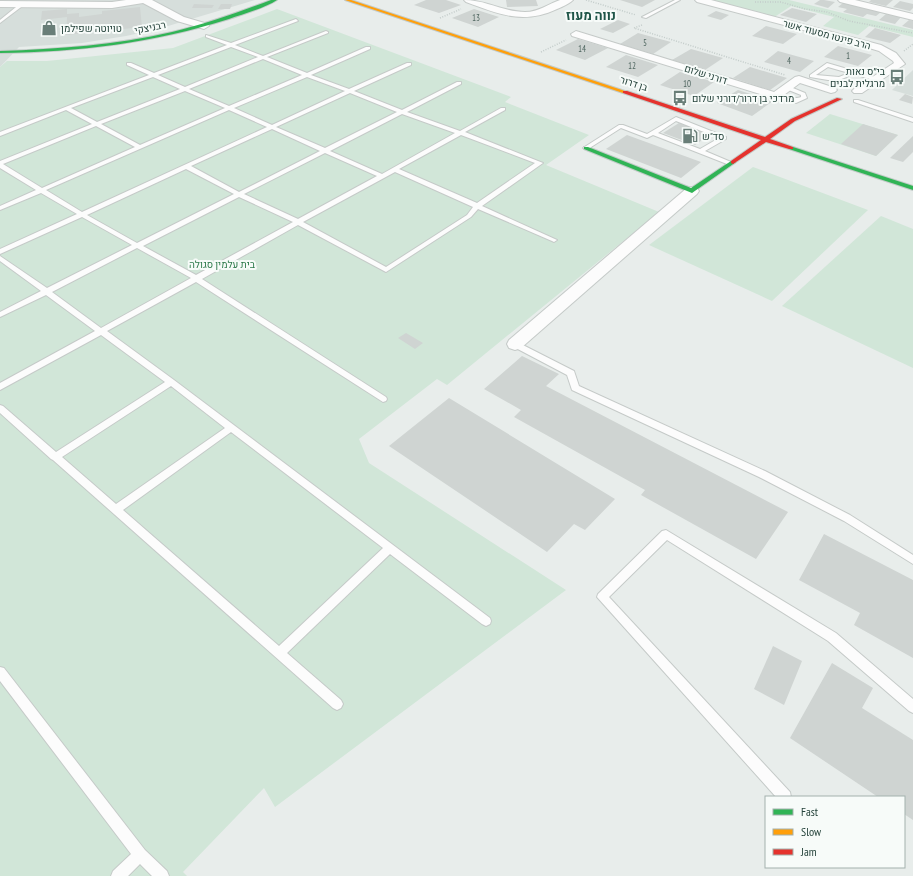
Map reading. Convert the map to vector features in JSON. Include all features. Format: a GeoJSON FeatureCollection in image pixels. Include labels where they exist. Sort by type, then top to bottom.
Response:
{"type":"FeatureCollection","features":[{"type":"Feature","properties":{"kind":"street"},"geometry":{"type":"LineString","coordinates":[[94,5],[126,0]]}},
{"type":"Feature","properties":{"kind":"street"},"geometry":{"type":"LineString","coordinates":[[0,4],[94,5],[123,4],[145,0],[201,27]]}},
{"type":"Feature","properties":{"kind":"street"},"geometry":{"type":"LineString","coordinates":[[159,0],[201,27]]}},
{"type":"Feature","properties":{"kind":"street","name":"רבניצקי"},"geometry":{"type":"LineString","coordinates":[[0,50],[68,45],[159,31],[201,27],[261,0]]}},
{"type":"Feature","properties":{"kind":"street","name":"רבניצקי"},"geometry":{"type":"LineString","coordinates":[[0,50],[44,51],[93,48],[150,38],[201,27],[255,9],[275,0]]}},
{"type":"Feature","properties":{"kind":"street","name":"בן דרור"},"geometry":{"type":"LineString","coordinates":[[347,0],[769,133],[913,188]]}},
{"type":"Feature","properties":{"kind":"street","name":"בן דרור"},"geometry":{"type":"LineString","coordinates":[[364,0],[752,125]]}},
{"type":"Feature","properties":{"kind":"street"},"geometry":{"type":"LineString","coordinates":[[469,0],[523,19],[568,0]]}},
{"type":"Feature","properties":{"kind":"street","name":"הרב פינטו מסעוד אשר"},"geometry":{"type":"LineString","coordinates":[[700,0],[860,42],[884,49],[896,56],[900,64],[876,79],[857,96]]}},
{"type":"Feature","properties":{"kind":"street"},"geometry":{"type":"LineString","coordinates":[[843,0],[913,16]]}},
{"type":"Feature","properties":{"kind":"street"},"geometry":{"type":"LineString","coordinates":[[159,31],[166,29],[174,23],[172,14]]}},
{"type":"Feature","properties":{"kind":"street","name":"דורני שלום"},"geometry":{"type":"LineString","coordinates":[[577,34],[776,96],[799,79]]}},
{"type":"Feature","properties":{"kind":"street"},"geometry":{"type":"LineString","coordinates":[[799,79],[831,90],[842,88],[857,96]]}},
{"type":"Feature","properties":{"kind":"street"},"geometry":{"type":"LineString","coordinates":[[831,90],[830,94],[839,100]]}},
{"type":"Feature","properties":{"kind":"street"},"geometry":{"type":"LineString","coordinates":[[515,344],[692,190],[769,133],[785,132],[793,120],[839,100],[857,96]]}},
{"type":"Feature","properties":{"kind":"street"},"geometry":{"type":"LineString","coordinates":[[586,148],[692,190]]}},
{"type":"Feature","properties":{"kind":"street"},"geometry":{"type":"LineString","coordinates":[[866,162],[913,179]]}},
{"type":"Feature","properties":{"kind":"lane"},"geometry":{"type":"LineString","coordinates":[[644,17],[678,0]]}},
{"type":"Feature","properties":{"kind":"lane"},"geometry":{"type":"LineString","coordinates":[[0,22],[23,4]]}},
{"type":"Feature","properties":{"kind":"lane"},"geometry":{"type":"LineString","coordinates":[[0,134],[233,46],[296,20]]}},
{"type":"Feature","properties":{"kind":"lane"},"geometry":{"type":"LineString","coordinates":[[186,166],[239,194],[300,223],[386,270],[469,216],[477,206],[540,163],[402,112],[233,46],[201,27]]}},
{"type":"Feature","properties":{"kind":"lane"},"geometry":{"type":"LineString","coordinates":[[0,164],[326,32]]}},
{"type":"Feature","properties":{"kind":"lane"},"geometry":{"type":"LineString","coordinates":[[0,208],[368,48]]}},
{"type":"Feature","properties":{"kind":"lane"},"geometry":{"type":"LineString","coordinates":[[129,64],[382,176]]}},
{"type":"Feature","properties":{"kind":"lane"},"geometry":{"type":"LineString","coordinates":[[0,252],[409,64]]}},
{"type":"Feature","properties":{"kind":"lane"},"geometry":{"type":"LineString","coordinates":[[853,73],[844,78],[835,79],[812,76],[827,66],[876,79]]}},
{"type":"Feature","properties":{"kind":"lane"},"geometry":{"type":"LineString","coordinates":[[0,315],[459,83]]}},
{"type":"Feature","properties":{"kind":"lane"},"geometry":{"type":"LineString","coordinates":[[782,99],[796,101],[804,98],[803,94],[788,88]]}},
{"type":"Feature","properties":{"kind":"lane"},"geometry":{"type":"LineString","coordinates":[[857,96],[913,120]]}},
{"type":"Feature","properties":{"kind":"lane"},"geometry":{"type":"LineString","coordinates":[[68,109],[139,147]]}},
{"type":"Feature","properties":{"kind":"lane"},"geometry":{"type":"LineString","coordinates":[[0,387],[300,223],[503,109]]}},
{"type":"Feature","properties":{"kind":"lane"},"geometry":{"type":"LineString","coordinates":[[586,148],[622,126],[647,136],[676,119],[724,138],[700,152]]}},
{"type":"Feature","properties":{"kind":"lane"},"geometry":{"type":"LineString","coordinates":[[653,133],[729,164]]}},
{"type":"Feature","properties":{"kind":"lane"},"geometry":{"type":"LineString","coordinates":[[0,164],[81,214],[197,279],[383,398]]}},
{"type":"Feature","properties":{"kind":"lane"},"geometry":{"type":"LineString","coordinates":[[394,169],[554,240]]}},
{"type":"Feature","properties":{"kind":"lane"},"geometry":{"type":"LineString","coordinates":[[0,258],[171,382],[486,621]]}},
{"type":"Feature","properties":{"kind":"lane"},"geometry":{"type":"LineString","coordinates":[[515,344],[571,373],[575,388],[769,478],[846,518],[913,560]]}},
{"type":"Feature","properties":{"kind":"lane"},"geometry":{"type":"LineString","coordinates":[[54,457],[171,382]]}},
{"type":"Feature","properties":{"kind":"lane"},"geometry":{"type":"LineString","coordinates":[[0,408],[337,704]]}},
{"type":"Feature","properties":{"kind":"lane"},"geometry":{"type":"LineString","coordinates":[[115,510],[231,428]]}},
{"type":"Feature","properties":{"kind":"lane"},"geometry":{"type":"LineString","coordinates":[[784,796],[602,597],[666,534],[832,637],[913,707]]}},
{"type":"Feature","properties":{"kind":"lane"},"geometry":{"type":"LineString","coordinates":[[279,653],[390,548]]}},
{"type":"Feature","properties":{"kind":"lane"},"geometry":{"type":"LineString","coordinates":[[0,672],[140,855],[162,876]]}},
{"type":"Feature","properties":{"kind":"lane"},"geometry":{"type":"LineString","coordinates":[[118,876],[140,855]]}},
{"type":"Feature","properties":{"kind":"path"},"geometry":{"type":"LineString","coordinates":[[586,0],[644,17]]}},
{"type":"Feature","properties":{"kind":"path"},"geometry":{"type":"LineString","coordinates":[[755,2],[782,2],[805,9],[826,12],[849,21],[913,33]]}},
{"type":"Feature","properties":{"kind":"path"},"geometry":{"type":"LineString","coordinates":[[644,17],[638,20],[647,22],[634,28],[799,79]]}},
{"type":"Feature","properties":{"kind":"path"},"geometry":{"type":"LineString","coordinates":[[541,52],[577,34]]}},
{"type":"Feature","properties":{"kind":"shaded area"},"geometry":{"type":"Polygon","coordinates":[[[0,0],[255,0],[158,29],[126,36],[82,43],[19,47],[0,67],[0,0]]]}},
{"type":"Feature","properties":{"kind":"shaded area"},"geometry":{"type":"Polygon","coordinates":[[[913,70],[913,96],[892,90],[913,70]]]}},
{"type":"Feature","properties":{"kind":"green space"},"geometry":{"type":"Polygon","coordinates":[[[704,0],[789,0],[913,30],[913,37],[869,26],[858,35],[823,26],[834,17],[791,6],[773,18],[704,0]]]}},
{"type":"Feature","properties":{"kind":"green space","name":"בית עלמין סגולה"},"geometry":{"type":"Polygon","coordinates":[[[277,9],[511,97],[505,102],[589,135],[546,165],[659,212],[447,385],[437,379],[359,439],[369,463],[566,590],[275,807],[264,788],[183,872],[187,876],[0,876],[0,67],[7,61],[47,61],[173,48],[277,9]]]}},
{"type":"Feature","properties":{"kind":"green space"},"geometry":{"type":"Polygon","coordinates":[[[830,114],[898,135],[876,156],[806,133],[830,114]]]}},
{"type":"Feature","properties":{"kind":"green space"},"geometry":{"type":"Polygon","coordinates":[[[753,167],[868,210],[772,301],[649,245],[753,167]]]}},
{"type":"Feature","properties":{"kind":"green space"},"geometry":{"type":"Polygon","coordinates":[[[881,216],[913,229],[913,368],[782,306],[881,216]]]}},
{"type":"Feature","properties":{"kind":"building"},"geometry":{"type":"Polygon","coordinates":[[[426,0],[446,0],[461,5],[439,13],[414,5],[426,0]]]}},
{"type":"Feature","properties":{"kind":"building"},"geometry":{"type":"Polygon","coordinates":[[[506,0],[536,0],[538,6],[507,7],[506,0]]]}},
{"type":"Feature","properties":{"kind":"building"},"geometry":{"type":"Polygon","coordinates":[[[620,0],[655,0],[642,7],[620,0]]]}},
{"type":"Feature","properties":{"kind":"building"},"geometry":{"type":"Polygon","coordinates":[[[820,0],[835,2],[828,8],[814,4],[820,0]]]}},
{"type":"Feature","properties":{"kind":"building"},"geometry":{"type":"Polygon","coordinates":[[[871,0],[893,0],[886,6],[869,2],[871,0]]]}},
{"type":"Feature","properties":{"kind":"building"},"geometry":{"type":"Polygon","coordinates":[[[900,1],[913,4],[913,8],[910,11],[893,7],[900,1]]]}},
{"type":"Feature","properties":{"kind":"building"},"geometry":{"type":"Polygon","coordinates":[[[843,3],[881,12],[876,16],[867,14],[863,17],[843,12],[847,9],[838,7],[843,3]]]}},
{"type":"Feature","properties":{"kind":"building"},"geometry":{"type":"Polygon","coordinates":[[[194,4],[214,5],[212,8],[192,8],[194,4]]]}},
{"type":"Feature","properties":{"kind":"building"},"geometry":{"type":"Polygon","coordinates":[[[221,4],[232,4],[230,9],[218,9],[221,4]]]}},
{"type":"Feature","properties":{"kind":"building"},"geometry":{"type":"Polygon","coordinates":[[[140,7],[142,27],[66,35],[67,17],[41,20],[42,11],[67,9],[67,14],[79,13],[79,17],[102,14],[102,11],[140,7]]]}},
{"type":"Feature","properties":{"kind":"building"},"geometry":{"type":"Polygon","coordinates":[[[792,8],[817,14],[806,22],[780,15],[792,8]]]}},
{"type":"Feature","properties":{"kind":"building"},"geometry":{"type":"Polygon","coordinates":[[[474,9],[499,17],[478,27],[452,18],[474,9]]]}},
{"type":"Feature","properties":{"kind":"building"},"geometry":{"type":"Polygon","coordinates":[[[716,11],[729,15],[721,20],[707,16],[716,11]]]}},
{"type":"Feature","properties":{"kind":"building"},"geometry":{"type":"Polygon","coordinates":[[[886,14],[901,17],[895,24],[879,20],[886,14]]]}},
{"type":"Feature","properties":{"kind":"building"},"geometry":{"type":"Polygon","coordinates":[[[618,20],[630,24],[613,33],[600,29],[618,20]]]}},
{"type":"Feature","properties":{"kind":"building"},"geometry":{"type":"Polygon","coordinates":[[[909,20],[913,21],[913,29],[902,26],[909,20]]]}},
{"type":"Feature","properties":{"kind":"building"},"geometry":{"type":"Polygon","coordinates":[[[766,26],[797,34],[783,44],[752,36],[766,26]]]}},
{"type":"Feature","properties":{"kind":"building"},"geometry":{"type":"Polygon","coordinates":[[[875,28],[901,35],[890,43],[865,37],[875,28]]]}},
{"type":"Feature","properties":{"kind":"building"},"geometry":{"type":"Polygon","coordinates":[[[638,33],[671,42],[653,54],[620,44],[638,33]]]}},
{"type":"Feature","properties":{"kind":"building"},"geometry":{"type":"Polygon","coordinates":[[[578,39],[608,48],[585,60],[556,50],[578,39]]]}},
{"type":"Feature","properties":{"kind":"building"},"geometry":{"type":"Polygon","coordinates":[[[838,46],[872,55],[858,66],[824,57],[838,46]]]}},
{"type":"Feature","properties":{"kind":"building"},"geometry":{"type":"Polygon","coordinates":[[[691,49],[723,58],[705,70],[672,60],[691,49]]]}},
{"type":"Feature","properties":{"kind":"building"},"geometry":{"type":"Polygon","coordinates":[[[778,51],[814,61],[800,72],[764,62],[778,51]]]}},
{"type":"Feature","properties":{"kind":"building"},"geometry":{"type":"Polygon","coordinates":[[[626,55],[658,65],[638,77],[606,67],[626,55]]]}},
{"type":"Feature","properties":{"kind":"building"},"geometry":{"type":"Polygon","coordinates":[[[750,67],[787,78],[770,90],[733,78],[750,67]]]}},
{"type":"Feature","properties":{"kind":"building"},"geometry":{"type":"Polygon","coordinates":[[[680,72],[714,82],[694,96],[660,85],[680,72]]]}},
{"type":"Feature","properties":{"kind":"building"},"geometry":{"type":"Polygon","coordinates":[[[738,90],[773,101],[752,116],[717,103],[738,90]]]}},
{"type":"Feature","properties":{"kind":"building"},"geometry":{"type":"Polygon","coordinates":[[[905,94],[913,97],[912,104],[899,100],[905,94]]]}},
{"type":"Feature","properties":{"kind":"building"},"geometry":{"type":"Polygon","coordinates":[[[679,123],[711,134],[695,145],[663,133],[679,123]]]}},
{"type":"Feature","properties":{"kind":"building"},"geometry":{"type":"Polygon","coordinates":[[[863,124],[898,135],[876,156],[841,144],[863,124]]]}},
{"type":"Feature","properties":{"kind":"building"},"geometry":{"type":"Polygon","coordinates":[[[627,135],[701,162],[681,178],[606,149],[627,135]]]}},
{"type":"Feature","properties":{"kind":"building"},"geometry":{"type":"Polygon","coordinates":[[[913,136],[913,152],[903,162],[890,158],[913,136]]]}},
{"type":"Feature","properties":{"kind":"building"},"geometry":{"type":"Polygon","coordinates":[[[406,333],[423,343],[415,349],[398,338],[406,333]]]}},
{"type":"Feature","properties":{"kind":"building"},"geometry":{"type":"Polygon","coordinates":[[[522,356],[559,374],[546,386],[788,512],[756,559],[641,495],[645,490],[514,417],[521,410],[484,389],[522,356]]]}},
{"type":"Feature","properties":{"kind":"building"},"geometry":{"type":"Polygon","coordinates":[[[449,398],[615,499],[585,530],[574,524],[547,552],[389,446],[449,398]]]}},
{"type":"Feature","properties":{"kind":"building"},"geometry":{"type":"Polygon","coordinates":[[[824,534],[913,580],[913,658],[854,625],[860,613],[799,580],[824,534]]]}},
{"type":"Feature","properties":{"kind":"building"},"geometry":{"type":"Polygon","coordinates":[[[773,646],[802,661],[784,705],[754,689],[773,646]]]}},
{"type":"Feature","properties":{"kind":"building"},"geometry":{"type":"Polygon","coordinates":[[[832,663],[873,688],[862,708],[913,740],[913,820],[905,815],[905,796],[877,796],[790,738],[832,663]]]}},
{"type":"Feature","properties":{"kind":"traffic: fast"},"geometry":{"type":"LineString","coordinates":[[0,52],[72,49],[106,46],[140,40],[207,24],[275,0]]}},
{"type":"Feature","properties":{"kind":"traffic: fast"},"geometry":{"type":"LineString","coordinates":[[586,148],[692,191],[733,162]]}},
{"type":"Feature","properties":{"kind":"traffic: fast"},"geometry":{"type":"LineString","coordinates":[[791,148],[913,188]]}},
{"type":"Feature","properties":{"kind":"traffic: slow"},"geometry":{"type":"LineString","coordinates":[[347,0],[625,92]]}},
{"type":"Feature","properties":{"kind":"traffic: jam"},"geometry":{"type":"LineString","coordinates":[[625,92],[791,148]]}},
{"type":"Feature","properties":{"kind":"traffic: jam"},"geometry":{"type":"LineString","coordinates":[[733,162],[793,120],[839,99]]}},
{"type":"Feature","properties":{"kind":"place","name":"טויוטה שפילמן"},"geometry":{"type":"Point","coordinates":[49,28]}},
{"type":"Feature","properties":{"kind":"place","name":"בי״ס נאות מרגלית לבנים"},"geometry":{"type":"Point","coordinates":[897,77]}},
{"type":"Feature","properties":{"kind":"place","name":"מרדכי בן דרור/דורני שלום"},"geometry":{"type":"Point","coordinates":[680,98]}},
{"type":"Feature","properties":{"kind":"place","name":"סד\"ש"},"geometry":{"type":"Point","coordinates":[690,136]}},
{"type":"Feature","properties":{"kind":"district","name":"נווה מעוז"},"geometry":{"type":"Point","coordinates":[591,15]}}]}
